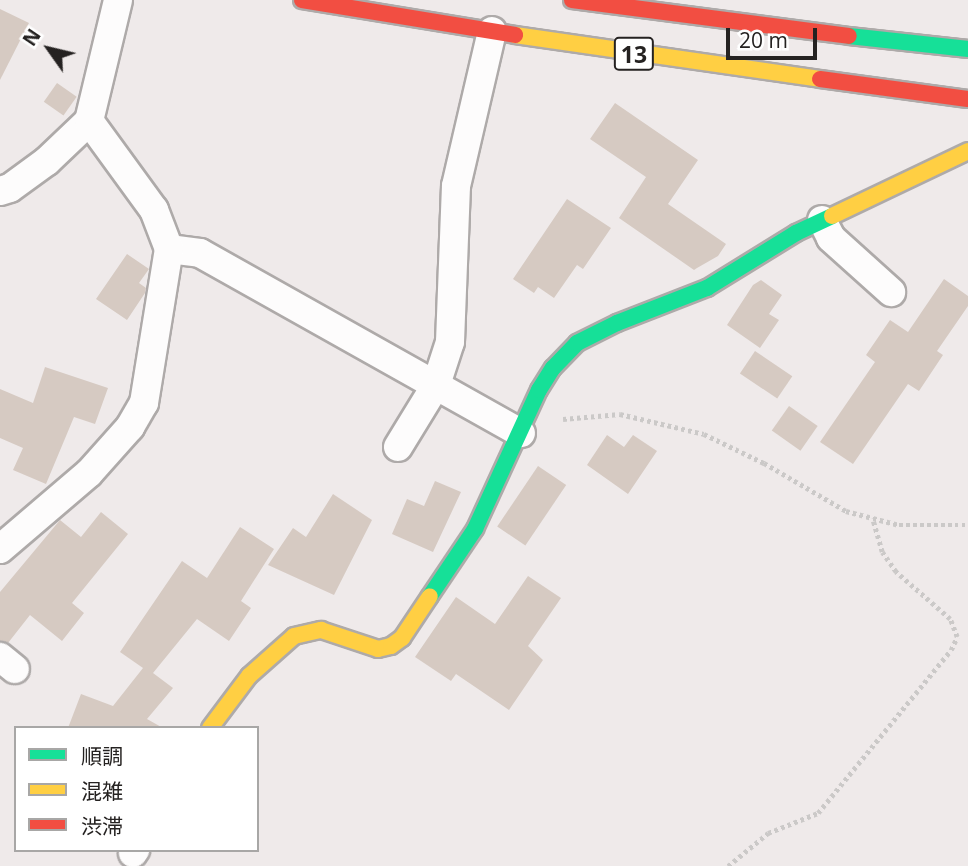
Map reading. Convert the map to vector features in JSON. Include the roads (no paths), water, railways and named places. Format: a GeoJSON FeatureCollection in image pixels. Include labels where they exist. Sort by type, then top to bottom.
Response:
{"type":"FeatureCollection","features":[{"type":"Feature","properties":{"kind":"main road","name":"13"},"geometry":{"type":"LineString","coordinates":[[302,0],[631,54],[968,99]]}},
{"type":"Feature","properties":{"kind":"main road","name":"13"},"geometry":{"type":"LineString","coordinates":[[572,0],[762,27],[968,50]]}},
{"type":"Feature","properties":{"kind":"main road"},"geometry":{"type":"LineString","coordinates":[[212,726],[249,676],[294,636],[321,630],[378,649],[391,646],[402,638],[475,529],[521,433],[538,390],[553,368],[577,343],[617,323],[707,288],[822,220],[968,151]]}},
{"type":"Feature","properties":{"kind":"street"},"geometry":{"type":"LineString","coordinates":[[0,191],[10,188],[47,161],[89,121],[118,0]]}},
{"type":"Feature","properties":{"kind":"street"},"geometry":{"type":"LineString","coordinates":[[398,447],[436,385],[450,342],[456,186],[492,31]]}},
{"type":"Feature","properties":{"kind":"street"},"geometry":{"type":"LineString","coordinates":[[0,549],[89,473],[130,427],[145,403],[157,340],[169,249],[154,210],[89,121]]}},
{"type":"Feature","properties":{"kind":"street"},"geometry":{"type":"LineString","coordinates":[[822,220],[831,238],[891,292]]}},
{"type":"Feature","properties":{"kind":"street"},"geometry":{"type":"LineString","coordinates":[[169,249],[200,253],[521,433]]}}]}
